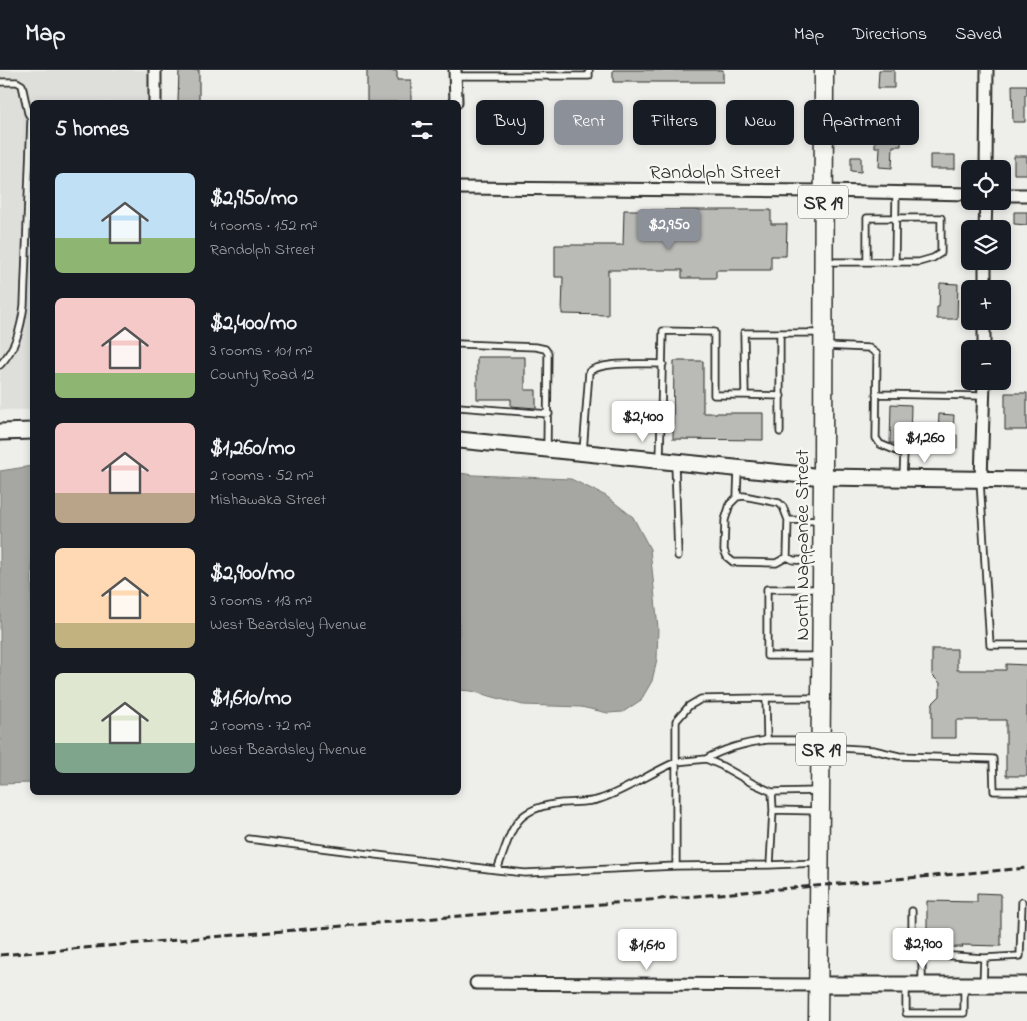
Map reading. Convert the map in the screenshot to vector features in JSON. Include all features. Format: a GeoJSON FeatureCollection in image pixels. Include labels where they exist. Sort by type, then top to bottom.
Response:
{"type":"FeatureCollection","features":[{"type":"Feature","properties":{"kind":"main road","name":"North Nappanee Street"},"geometry":{"type":"LineString","coordinates":[[818,1021],[823,521],[824,70]]}},
{"type":"Feature","properties":{"kind":"main road"},"geometry":{"type":"LineString","coordinates":[[0,432],[30,430]]}},
{"type":"Feature","properties":{"kind":"main road"},"geometry":{"type":"LineString","coordinates":[[461,440],[823,477],[1027,480]]}},
{"type":"Feature","properties":{"kind":"main road"},"geometry":{"type":"LineString","coordinates":[[819,985],[1027,985]]}},
{"type":"Feature","properties":{"kind":"street"},"geometry":{"type":"LineString","coordinates":[[155,70],[155,100]]}},
{"type":"Feature","properties":{"kind":"street"},"geometry":{"type":"LineString","coordinates":[[986,160],[987,70]]}},
{"type":"Feature","properties":{"kind":"street"},"geometry":{"type":"LineString","coordinates":[[456,73],[456,100]]}},
{"type":"Feature","properties":{"kind":"street","name":"Randolph Street"},"geometry":{"type":"LineString","coordinates":[[461,188],[961,194]]}},
{"type":"Feature","properties":{"kind":"street"},"geometry":{"type":"LineString","coordinates":[[1011,195],[1027,195]]}},
{"type":"Feature","properties":{"kind":"street"},"geometry":{"type":"LineString","coordinates":[[981,480],[984,390]]}},
{"type":"Feature","properties":{"kind":"street"},"geometry":{"type":"LineString","coordinates":[[476,983],[819,985]]}},
{"type":"Feature","properties":{"kind":"lane"},"geometry":{"type":"LineString","coordinates":[[456,73],[589,76],[589,70]]}},
{"type":"Feature","properties":{"kind":"lane"},"geometry":{"type":"LineString","coordinates":[[0,82],[17,82],[22,85],[30,116]]}},
{"type":"Feature","properties":{"kind":"lane"},"geometry":{"type":"LineString","coordinates":[[0,365],[7,358],[21,326],[24,305],[30,166]]}},
{"type":"Feature","properties":{"kind":"lane"},"geometry":{"type":"LineString","coordinates":[[896,193],[896,262]]}},
{"type":"Feature","properties":{"kind":"lane"},"geometry":{"type":"LineString","coordinates":[[823,262],[867,262],[920,262],[934,258],[941,253],[941,218],[867,218],[867,262]]}},
{"type":"Feature","properties":{"kind":"lane"},"geometry":{"type":"LineString","coordinates":[[660,460],[663,331],[714,332],[714,395],[781,396]]}},
{"type":"Feature","properties":{"kind":"lane"},"geometry":{"type":"LineString","coordinates":[[745,395],[744,333],[780,333],[823,339],[874,350],[877,354],[876,438],[880,444],[904,454],[903,478]]}},
{"type":"Feature","properties":{"kind":"lane"},"geometry":{"type":"LineString","coordinates":[[780,333],[780,432]]}},
{"type":"Feature","properties":{"kind":"lane"},"geometry":{"type":"LineString","coordinates":[[461,344],[536,347],[545,349],[548,352],[547,449]]}},
{"type":"Feature","properties":{"kind":"lane"},"geometry":{"type":"LineString","coordinates":[[583,452],[589,372],[597,367],[614,365],[662,364]]}},
{"type":"Feature","properties":{"kind":"lane"},"geometry":{"type":"LineString","coordinates":[[876,394],[984,396]]}},
{"type":"Feature","properties":{"kind":"lane"},"geometry":{"type":"LineString","coordinates":[[461,407],[548,414]]}},
{"type":"Feature","properties":{"kind":"lane"},"geometry":{"type":"LineString","coordinates":[[675,462],[678,556]]}},
{"type":"Feature","properties":{"kind":"lane"},"geometry":{"type":"LineString","coordinates":[[736,497],[744,496],[779,503],[783,507],[788,520],[787,557],[782,561],[776,563],[733,562],[727,557],[724,550],[724,520],[730,504],[736,497],[738,468]]}},
{"type":"Feature","properties":{"kind":"lane"},"geometry":{"type":"LineString","coordinates":[[981,480],[990,645],[1027,645]]}},
{"type":"Feature","properties":{"kind":"lane"},"geometry":{"type":"LineString","coordinates":[[788,520],[823,521]]}},
{"type":"Feature","properties":{"kind":"lane"},"geometry":{"type":"LineString","coordinates":[[787,557],[793,560],[822,561]]}},
{"type":"Feature","properties":{"kind":"lane"},"geometry":{"type":"LineString","coordinates":[[822,589],[767,589],[767,656],[822,656]]}},
{"type":"Feature","properties":{"kind":"lane"},"geometry":{"type":"LineString","coordinates":[[766,698],[767,740]]}},
{"type":"Feature","properties":{"kind":"lane"},"geometry":{"type":"LineString","coordinates":[[676,866],[676,721],[688,706],[701,699],[821,698]]}},
{"type":"Feature","properties":{"kind":"lane"},"geometry":{"type":"LineString","coordinates":[[497,870],[516,821],[526,812],[548,804],[599,800],[676,762],[706,759],[722,750],[750,742],[767,740],[821,743],[873,750],[899,756],[993,759],[994,791],[1027,791]]}},
{"type":"Feature","properties":{"kind":"lane"},"geometry":{"type":"LineString","coordinates":[[706,759],[772,792],[820,791]]}},
{"type":"Feature","properties":{"kind":"lane"},"geometry":{"type":"LineString","coordinates":[[770,865],[772,792]]}},
{"type":"Feature","properties":{"kind":"lane"},"geometry":{"type":"LineString","coordinates":[[773,810],[820,811]]}},
{"type":"Feature","properties":{"kind":"lane"},"geometry":{"type":"LineString","coordinates":[[249,839],[525,873],[676,866],[819,863]]}},
{"type":"Feature","properties":{"kind":"lane"},"geometry":{"type":"LineString","coordinates":[[912,911],[912,952],[922,956],[938,955],[984,958],[1020,956],[1022,902]]}},
{"type":"Feature","properties":{"kind":"lane"},"geometry":{"type":"LineString","coordinates":[[922,956],[922,985]]}},
{"type":"Feature","properties":{"kind":"lane"},"geometry":{"type":"LineString","coordinates":[[982,985],[984,958]]}},
{"type":"Feature","properties":{"kind":"lane"},"geometry":{"type":"LineString","coordinates":[[906,985],[906,1013],[964,1012],[964,985]]}},
{"type":"Feature","properties":{"kind":"shaded area"},"geometry":{"type":"Polygon","coordinates":[[[0,70],[150,70],[150,100],[30,100],[30,410],[0,410],[0,70]]]}},
{"type":"Feature","properties":{"kind":"shaded area"},"geometry":{"type":"Polygon","coordinates":[[[30,466],[30,783],[0,784],[0,471],[30,466]]]}},
{"type":"Feature","properties":{"kind":"shaded area"},"geometry":{"type":"Polygon","coordinates":[[[461,473],[571,479],[606,496],[633,517],[650,549],[658,628],[657,659],[652,681],[641,700],[623,712],[608,713],[581,707],[523,705],[471,691],[461,690],[461,473]]]}},
{"type":"Feature","properties":{"kind":"building"},"geometry":{"type":"Polygon","coordinates":[[[179,70],[199,70],[199,100],[178,100],[179,70]]]}},
{"type":"Feature","properties":{"kind":"building"},"geometry":{"type":"Polygon","coordinates":[[[367,70],[397,71],[397,80],[411,80],[411,100],[367,100],[367,70]]]}},
{"type":"Feature","properties":{"kind":"building"},"geometry":{"type":"Polygon","coordinates":[[[613,70],[723,70],[723,82],[613,82],[613,70]]]}},
{"type":"Feature","properties":{"kind":"building"},"geometry":{"type":"Polygon","coordinates":[[[879,70],[894,70],[894,88],[878,88],[879,70]]]}},
{"type":"Feature","properties":{"kind":"building"},"geometry":{"type":"Polygon","coordinates":[[[1012,85],[1027,85],[1025,122],[1013,122],[1012,85]]]}},
{"type":"Feature","properties":{"kind":"building"},"geometry":{"type":"Polygon","coordinates":[[[875,145],[901,145],[893,146],[892,168],[879,167],[880,147],[875,147],[875,145]]]}},
{"type":"Feature","properties":{"kind":"building"},"geometry":{"type":"Polygon","coordinates":[[[930,155],[955,155],[955,169],[930,169],[930,155]]]}},
{"type":"Feature","properties":{"kind":"building"},"geometry":{"type":"Polygon","coordinates":[[[1014,156],[1027,156],[1027,174],[1014,174],[1014,156]]]}},
{"type":"Feature","properties":{"kind":"building"},"geometry":{"type":"Polygon","coordinates":[[[851,157],[861,157],[861,172],[851,171],[851,157]]]}},
{"type":"Feature","properties":{"kind":"building"},"geometry":{"type":"Polygon","coordinates":[[[624,210],[771,210],[771,224],[787,224],[786,256],[771,256],[771,270],[716,270],[716,278],[682,278],[682,270],[608,270],[608,315],[562,314],[563,277],[555,277],[555,245],[623,245],[624,210]]]}},
{"type":"Feature","properties":{"kind":"building"},"geometry":{"type":"Polygon","coordinates":[[[1014,212],[1027,212],[1027,225],[1014,224],[1014,212]]]}},
{"type":"Feature","properties":{"kind":"building"},"geometry":{"type":"Polygon","coordinates":[[[940,283],[958,284],[957,319],[937,319],[940,283]]]}},
{"type":"Feature","properties":{"kind":"building"},"geometry":{"type":"Polygon","coordinates":[[[477,357],[525,357],[525,390],[536,390],[536,408],[511,406],[511,399],[477,399],[477,357]]]}},
{"type":"Feature","properties":{"kind":"building"},"geometry":{"type":"Polygon","coordinates":[[[674,361],[703,361],[703,413],[763,413],[763,440],[673,439],[674,361]]]}},
{"type":"Feature","properties":{"kind":"building"},"geometry":{"type":"Polygon","coordinates":[[[1005,393],[1027,393],[1027,430],[1005,430],[1005,393]]]}},
{"type":"Feature","properties":{"kind":"building"},"geometry":{"type":"Polygon","coordinates":[[[891,404],[911,405],[910,444],[890,443],[891,404]]]}},
{"type":"Feature","properties":{"kind":"building"},"geometry":{"type":"Polygon","coordinates":[[[939,414],[954,415],[953,435],[957,435],[957,448],[943,448],[943,437],[938,436],[939,414]]]}},
{"type":"Feature","properties":{"kind":"building"},"geometry":{"type":"Polygon","coordinates":[[[932,649],[957,649],[957,670],[1006,670],[1006,664],[1027,665],[1027,776],[1006,776],[1006,720],[956,720],[956,738],[932,738],[932,704],[940,696],[940,683],[932,675],[932,649]]]}},
{"type":"Feature","properties":{"kind":"building"},"geometry":{"type":"Polygon","coordinates":[[[977,893],[1001,894],[1001,946],[962,945],[963,947],[927,948],[927,901],[977,902],[977,893]]]}},
{"type":"Feature","properties":{"kind":"railway"},"geometry":{"type":"LineString","coordinates":[[0,955],[1027,868]]}}]}
